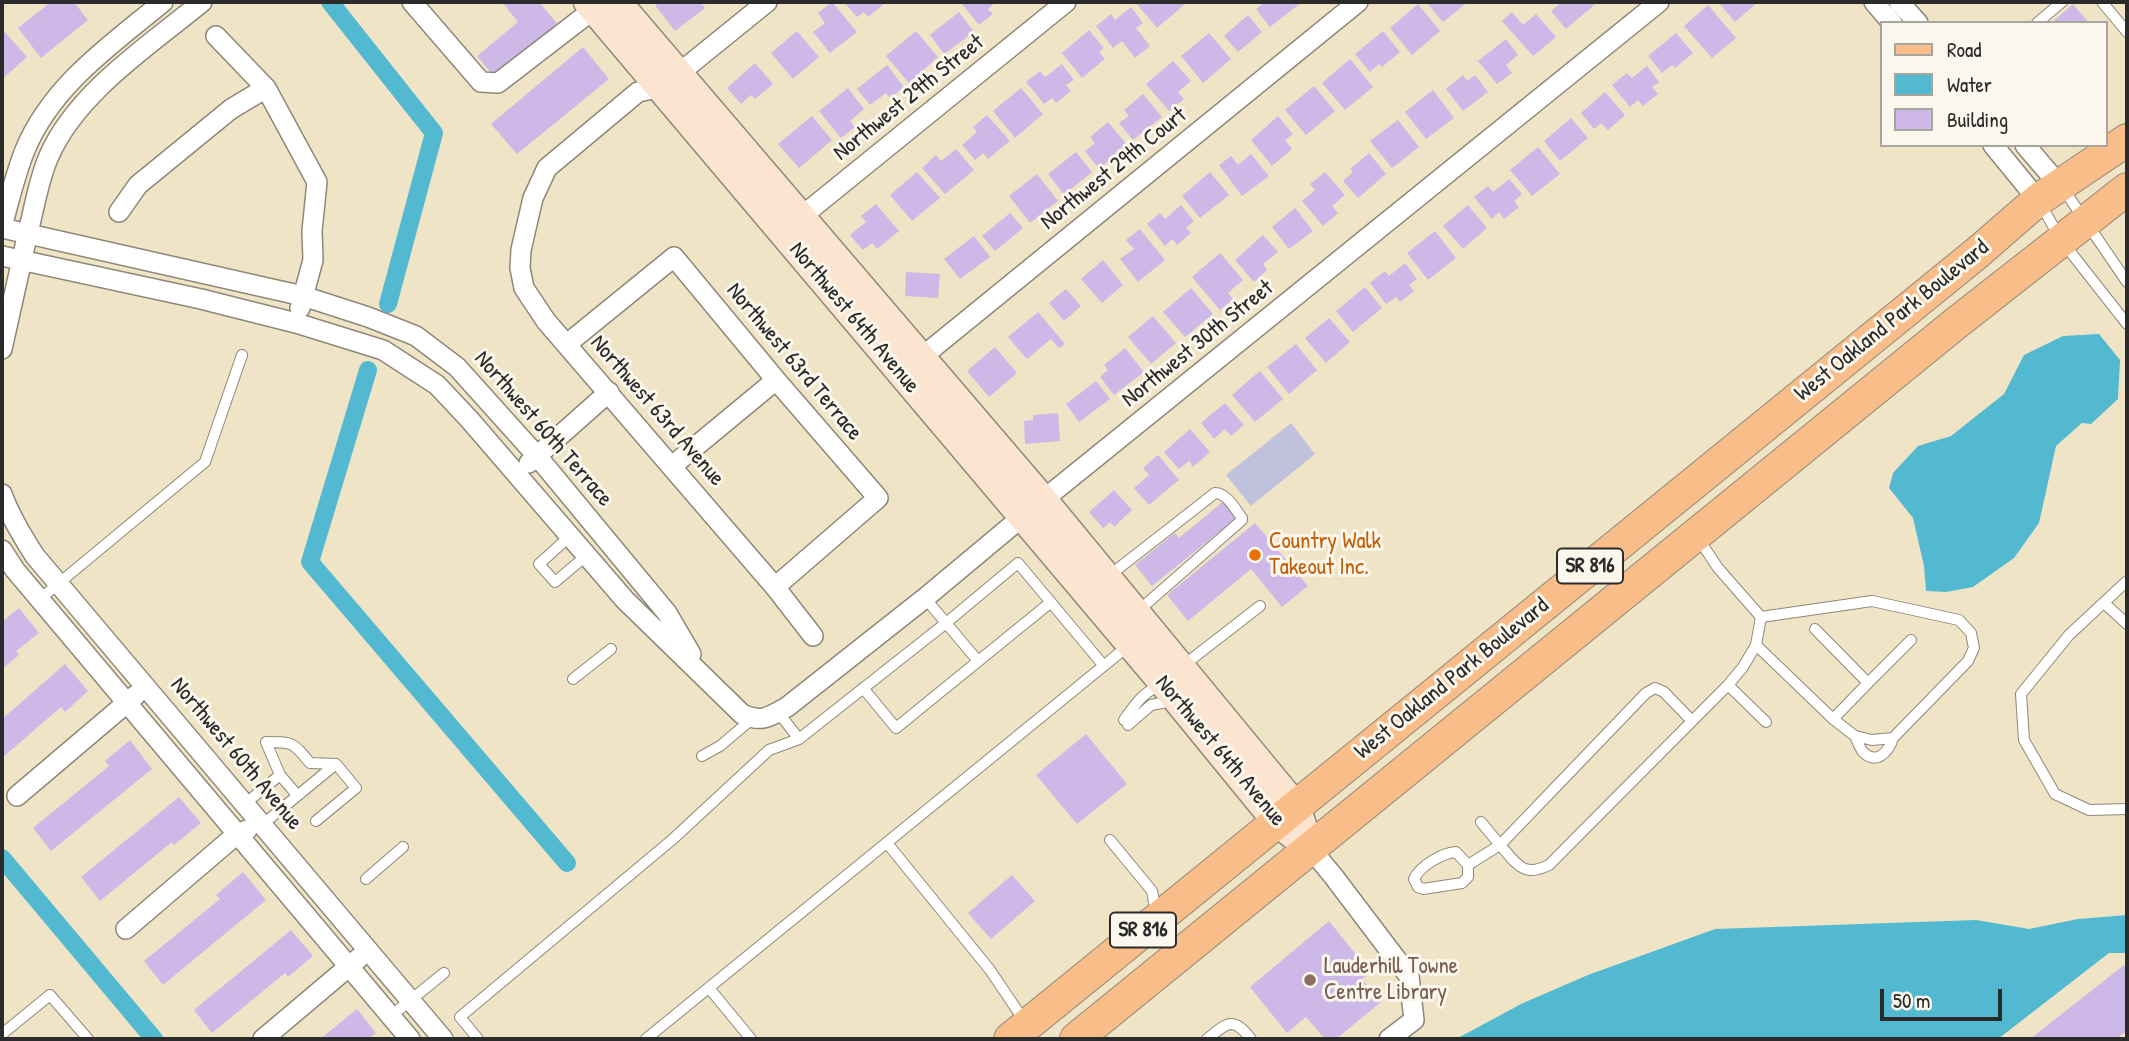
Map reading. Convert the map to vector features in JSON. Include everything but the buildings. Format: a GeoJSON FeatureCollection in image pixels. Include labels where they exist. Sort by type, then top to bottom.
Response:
{"type":"FeatureCollection","features":[{"type":"Feature","properties":{"kind":"main road","name":"West Oakland Park Boulevard"},"geometry":{"type":"LineString","coordinates":[[1019,1032],[2049,193],[2127,140]]}},
{"type":"Feature","properties":{"kind":"main road","name":"West Oakland Park Boulevard"},"geometry":{"type":"LineString","coordinates":[[1076,1039],[1695,534],[2127,190]]}},
{"type":"Feature","properties":{"kind":"main road"},"geometry":{"type":"LineString","coordinates":[[1695,534],[1697,509],[1718,463]]}},
{"type":"Feature","properties":{"kind":"main road"},"geometry":{"type":"LineString","coordinates":[[1654,568],[1664,544],[1667,527],[1658,510]]}},
{"type":"Feature","properties":{"kind":"street"},"geometry":{"type":"LineString","coordinates":[[2,228],[25,149],[59,93],[163,2]]}},
{"type":"Feature","properties":{"kind":"street"},"geometry":{"type":"LineString","coordinates":[[2,349],[48,156],[80,108],[118,72],[202,2]]}},
{"type":"Feature","properties":{"kind":"street"},"geometry":{"type":"LineString","coordinates":[[412,2],[481,82],[498,83],[600,4]]}},
{"type":"Feature","properties":{"kind":"street","name":"Northwest 63rd Avenue"},"geometry":{"type":"LineString","coordinates":[[767,2],[670,81],[638,92],[547,168],[533,198],[521,250],[520,268],[524,288],[546,321],[673,466],[813,636]]}},
{"type":"Feature","properties":{"kind":"street","name":"Northwest 29th Street"},"geometry":{"type":"LineString","coordinates":[[791,225],[1066,2]]}},
{"type":"Feature","properties":{"kind":"street","name":"Northwest 29th Court"},"geometry":{"type":"LineString","coordinates":[[911,366],[1358,2]]}},
{"type":"Feature","properties":{"kind":"street","name":"Northwest 30th Street"},"geometry":{"type":"LineString","coordinates":[[765,717],[787,707],[925,598],[1659,2]]}},
{"type":"Feature","properties":{"kind":"street"},"geometry":{"type":"LineString","coordinates":[[1874,2],[1890,21]]}},
{"type":"Feature","properties":{"kind":"street"},"geometry":{"type":"LineString","coordinates":[[1899,2],[1916,21]]}},
{"type":"Feature","properties":{"kind":"street","name":"Northwest 64th Avenue"},"geometry":{"type":"LineString","coordinates":[[600,4],[670,81],[1032,509],[1136,652]]}},
{"type":"Feature","properties":{"kind":"street"},"geometry":{"type":"LineString","coordinates":[[216,36],[266,88],[317,181],[312,231],[313,260],[296,323]]}},
{"type":"Feature","properties":{"kind":"street"},"geometry":{"type":"LineString","coordinates":[[119,212],[138,185],[231,109],[266,88]]}},
{"type":"Feature","properties":{"kind":"street"},"geometry":{"type":"LineString","coordinates":[[59,93],[80,108]]}},
{"type":"Feature","properties":{"kind":"street"},"geometry":{"type":"LineString","coordinates":[[1995,147],[2049,193]]}},
{"type":"Feature","properties":{"kind":"street"},"geometry":{"type":"LineString","coordinates":[[2026,147],[2049,193]]}},
{"type":"Feature","properties":{"kind":"street","name":"Northwest 60th Terrace"},"geometry":{"type":"LineString","coordinates":[[2,228],[303,296],[416,336],[457,367],[537,456],[667,613],[702,673]]}},
{"type":"Feature","properties":{"kind":"street","name":"Northwest 60th Terrace"},"geometry":{"type":"LineString","coordinates":[[2,256],[201,299],[296,323],[383,350],[437,386],[469,419],[625,600],[742,714],[765,717]]}},
{"type":"Feature","properties":{"kind":"street","name":"Northwest 63rd Terrace"},"geometry":{"type":"LineString","coordinates":[[567,344],[674,257],[878,498],[775,587]]}},
{"type":"Feature","properties":{"kind":"street"},"geometry":{"type":"LineString","coordinates":[[673,466],[776,380]]}},
{"type":"Feature","properties":{"kind":"street"},"geometry":{"type":"LineString","coordinates":[[516,474],[609,391]]}},
{"type":"Feature","properties":{"kind":"street","name":"Northwest 60th Avenue"},"geometry":{"type":"LineString","coordinates":[[2,494],[6,507],[35,556],[246,803],[440,1038]]}},
{"type":"Feature","properties":{"kind":"street","name":"Northwest 64th Avenue"},"geometry":{"type":"LineString","coordinates":[[1032,509],[1107,578],[1133,610],[1181,686],[1311,849]]}},
{"type":"Feature","properties":{"kind":"street"},"geometry":{"type":"LineString","coordinates":[[570,536],[590,520]]}},
{"type":"Feature","properties":{"kind":"street"},"geometry":{"type":"LineString","coordinates":[[2,550],[8,575],[41,598],[410,1039]]}},
{"type":"Feature","properties":{"kind":"street"},"geometry":{"type":"LineString","coordinates":[[8,575],[35,556]]}},
{"type":"Feature","properties":{"kind":"street"},"geometry":{"type":"LineString","coordinates":[[1136,652],[1166,668],[1181,686]]}},
{"type":"Feature","properties":{"kind":"street"},"geometry":{"type":"LineString","coordinates":[[17,796],[146,686]]}},
{"type":"Feature","properties":{"kind":"street"},"geometry":{"type":"LineString","coordinates":[[126,929],[237,834],[263,824]]}},
{"type":"Feature","properties":{"kind":"street"},"geometry":{"type":"LineString","coordinates":[[1311,849],[1409,976],[1414,1020],[1389,1039]]}},
{"type":"Feature","properties":{"kind":"street"},"geometry":{"type":"LineString","coordinates":[[263,1039],[368,950]]}},
{"type":"Feature","properties":{"kind":"lane"},"geometry":{"type":"LineString","coordinates":[[2039,21],[2062,2]]}},
{"type":"Feature","properties":{"kind":"lane"},"geometry":{"type":"LineString","coordinates":[[2102,2],[2127,32]]}},
{"type":"Feature","properties":{"kind":"lane"},"geometry":{"type":"LineString","coordinates":[[2049,193],[2086,220],[2127,282]]}},
{"type":"Feature","properties":{"kind":"lane"},"geometry":{"type":"LineString","coordinates":[[2049,193],[2061,240],[2127,324]]}},
{"type":"Feature","properties":{"kind":"lane"},"geometry":{"type":"LineString","coordinates":[[41,598],[205,462],[242,355]]}},
{"type":"Feature","properties":{"kind":"lane"},"geometry":{"type":"LineString","coordinates":[[1107,578],[1214,493],[1224,495],[1242,520],[1145,605],[1133,610]]}},
{"type":"Feature","properties":{"kind":"lane"},"geometry":{"type":"LineString","coordinates":[[1695,534],[1718,568],[1761,617]]}},
{"type":"Feature","properties":{"kind":"lane"},"geometry":{"type":"LineString","coordinates":[[570,536],[540,564],[555,582],[587,555]]}},
{"type":"Feature","properties":{"kind":"lane"},"geometry":{"type":"LineString","coordinates":[[478,1039],[460,1017],[673,839],[769,750],[799,738],[1018,563],[1104,666]]}},
{"type":"Feature","properties":{"kind":"lane"},"geometry":{"type":"LineString","coordinates":[[2127,581],[2070,635],[2021,694],[2024,740],[2055,794],[2090,810],[2127,809]]}},
{"type":"Feature","properties":{"kind":"lane"},"geometry":{"type":"LineString","coordinates":[[925,598],[978,661]]}},
{"type":"Feature","properties":{"kind":"lane"},"geometry":{"type":"LineString","coordinates":[[863,688],[896,728],[1051,601]]}},
{"type":"Feature","properties":{"kind":"lane"},"geometry":{"type":"LineString","coordinates":[[1756,645],[1833,719],[1855,736],[1863,751],[1871,757],[1881,756],[1889,751],[1894,738],[1968,661],[1974,648],[1971,633],[1959,620],[1872,601],[1761,617]]}},
{"type":"Feature","properties":{"kind":"lane"},"geometry":{"type":"LineString","coordinates":[[2104,603],[2127,624]]}},
{"type":"Feature","properties":{"kind":"lane"},"geometry":{"type":"LineString","coordinates":[[1181,686],[1155,688],[1139,699],[1126,723],[1181,686],[1260,606]]}},
{"type":"Feature","properties":{"kind":"lane"},"geometry":{"type":"LineString","coordinates":[[1481,822],[1523,869],[1535,872],[1549,865],[1728,685],[1756,645],[1761,617]]}},
{"type":"Feature","properties":{"kind":"lane"},"geometry":{"type":"LineString","coordinates":[[1815,629],[1868,683]]}},
{"type":"Feature","properties":{"kind":"lane"},"geometry":{"type":"LineString","coordinates":[[1833,719],[1911,640]]}},
{"type":"Feature","properties":{"kind":"lane"},"geometry":{"type":"LineString","coordinates":[[573,679],[611,649]]}},
{"type":"Feature","properties":{"kind":"lane"},"geometry":{"type":"LineString","coordinates":[[646,1039],[1104,666],[1136,652]]}},
{"type":"Feature","properties":{"kind":"lane"},"geometry":{"type":"LineString","coordinates":[[1728,685],[1766,722]]}},
{"type":"Feature","properties":{"kind":"lane"},"geometry":{"type":"LineString","coordinates":[[1468,865],[1500,845],[1646,693],[1655,688],[1664,692],[1692,721]]}},
{"type":"Feature","properties":{"kind":"lane"},"geometry":{"type":"LineString","coordinates":[[702,757],[765,717],[799,738]]}},
{"type":"Feature","properties":{"kind":"lane"},"geometry":{"type":"LineString","coordinates":[[1855,736],[1872,740],[1894,738]]}},
{"type":"Feature","properties":{"kind":"lane"},"geometry":{"type":"LineString","coordinates":[[298,795],[281,775],[266,742],[286,742],[296,746],[310,763],[336,764],[356,788],[316,821]]}},
{"type":"Feature","properties":{"kind":"lane"},"geometry":{"type":"LineString","coordinates":[[263,824],[336,764]]}},
{"type":"Feature","properties":{"kind":"lane"},"geometry":{"type":"LineString","coordinates":[[246,803],[281,775]]}},
{"type":"Feature","properties":{"kind":"lane"},"geometry":{"type":"LineString","coordinates":[[1110,840],[1152,891],[1157,919]]}},
{"type":"Feature","properties":{"kind":"lane"},"geometry":{"type":"LineString","coordinates":[[887,843],[990,970],[1019,1032]]}},
{"type":"Feature","properties":{"kind":"lane"},"geometry":{"type":"LineString","coordinates":[[366,879],[403,847]]}},
{"type":"Feature","properties":{"kind":"lane"},"geometry":{"type":"LineString","coordinates":[[1446,852],[1456,852],[1468,865],[1468,877],[1462,883],[1423,890],[1414,879],[1416,874],[1446,852]]}},
{"type":"Feature","properties":{"kind":"lane"},"geometry":{"type":"LineString","coordinates":[[391,1016],[444,973]]}},
{"type":"Feature","properties":{"kind":"lane"},"geometry":{"type":"LineString","coordinates":[[709,988],[751,1039]]}},
{"type":"Feature","properties":{"kind":"lane"},"geometry":{"type":"LineString","coordinates":[[2,1034],[50,995],[88,1039]]}},
{"type":"Feature","properties":{"kind":"lane"},"geometry":{"type":"LineString","coordinates":[[1207,1039],[1223,1026],[1233,1023],[1241,1026],[1251,1039]]}},
{"type":"Feature","properties":{"kind":"shaded area"},"geometry":{"type":"Polygon","coordinates":[[[1291,423],[1315,454],[1251,506],[1226,475],[1291,423]]]}},
{"type":"Feature","properties":{"kind":"water"},"geometry":{"type":"Polygon","coordinates":[[[2099,334],[2120,360],[2118,399],[2091,424],[2082,423],[2056,446],[2039,523],[2014,558],[1973,587],[1946,592],[1926,591],[1924,566],[1913,518],[1889,488],[1893,473],[1918,446],[1951,436],[2004,394],[2024,355],[2063,336],[2099,334]]]}},
{"type":"Feature","properties":{"kind":"water"},"geometry":{"type":"Polygon","coordinates":[[[2127,915],[2127,953],[2109,953],[1998,1039],[1456,1039],[1523,1003],[1588,975],[1715,929],[1976,920],[2029,929],[2078,919],[2127,915]]]}},
{"type":"Feature","properties":{"kind":"waterway"},"geometry":{"type":"LineString","coordinates":[[330,2],[434,133],[388,304]]}},
{"type":"Feature","properties":{"kind":"waterway"},"geometry":{"type":"LineString","coordinates":[[368,370],[310,562],[567,863]]}},
{"type":"Feature","properties":{"kind":"waterway"},"geometry":{"type":"LineString","coordinates":[[2,858],[154,1039]]}},
{"type":"Feature","properties":{"kind":"place","name":"Country Walk Takeout Inc."},"geometry":{"type":"Point","coordinates":[1255,555]}},
{"type":"Feature","properties":{"kind":"place","name":"Lauderhill Towne Centre Library"},"geometry":{"type":"Point","coordinates":[1310,980]}}]}
